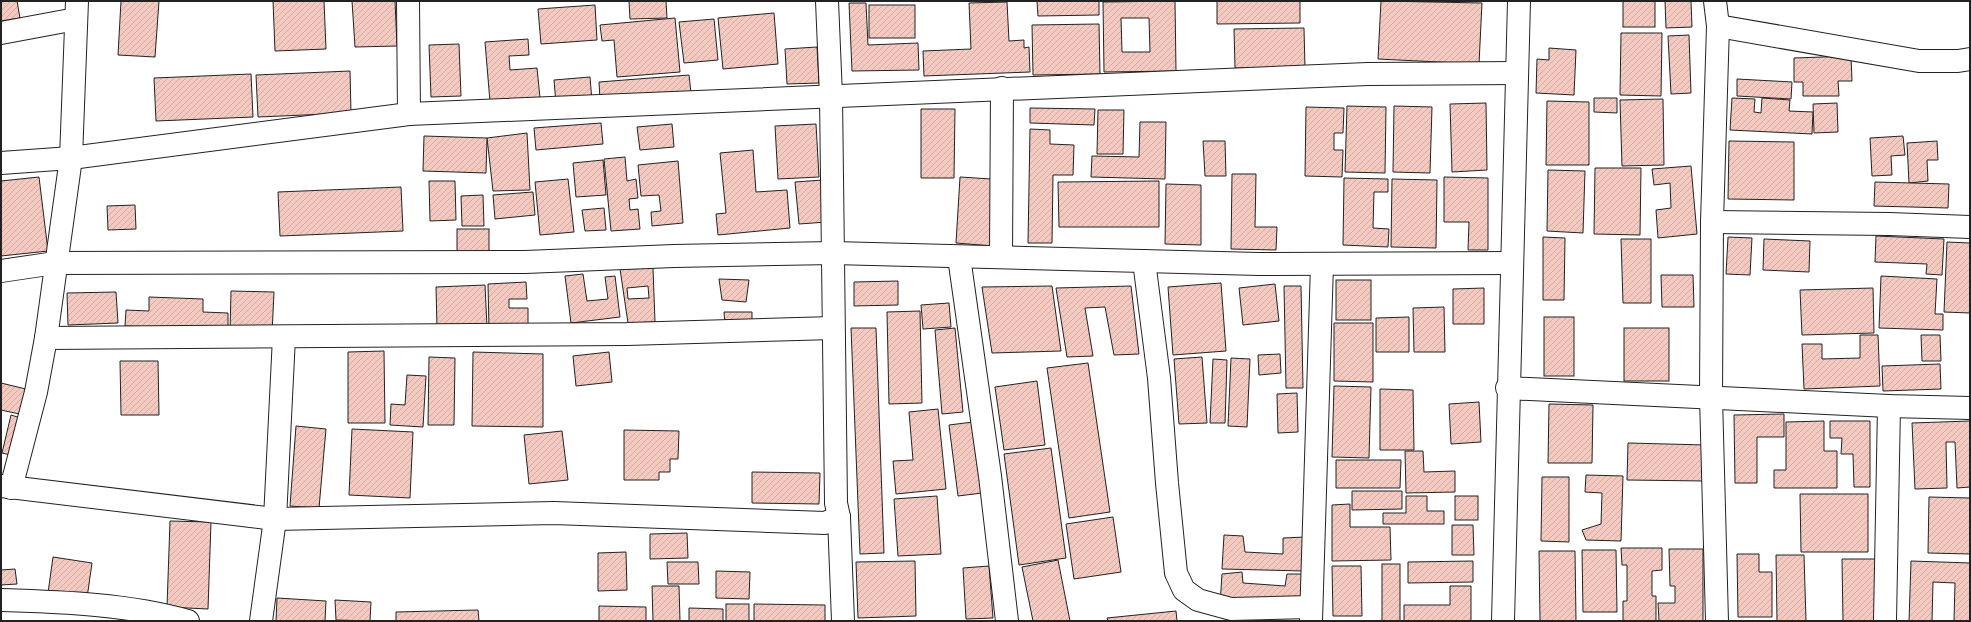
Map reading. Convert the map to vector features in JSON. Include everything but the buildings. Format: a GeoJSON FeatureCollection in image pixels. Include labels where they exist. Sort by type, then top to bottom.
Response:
{"type":"FeatureCollection","features":[{"type":"Feature","properties":{"kind":"street"},"geometry":{"type":"LineString","coordinates":[[408,1],[409,114]]}},
{"type":"Feature","properties":{"kind":"street"},"geometry":{"type":"LineString","coordinates":[[827,1],[831,96],[836,503],[839,517],[843,621]]}},
{"type":"Feature","properties":{"kind":"street"},"geometry":{"type":"LineString","coordinates":[[1503,621],[1507,388],[1519,1]]}},
{"type":"Feature","properties":{"kind":"street"},"geometry":{"type":"LineString","coordinates":[[1715,1],[1718,26],[1712,222],[1711,397],[1717,621]]}},
{"type":"Feature","properties":{"kind":"street"},"geometry":{"type":"LineString","coordinates":[[1,33],[76,10],[71,158],[55,263],[46,338],[36,392],[6,487],[275,520],[554,513],[825,523],[839,517]]}},
{"type":"Feature","properties":{"kind":"street"},"geometry":{"type":"LineString","coordinates":[[1718,26],[1919,61],[1958,61],[1970,59]]}},
{"type":"Feature","properties":{"kind":"street"},"geometry":{"type":"LineString","coordinates":[[1,163],[71,158],[409,114],[1002,88],[1368,74],[1517,73]]}},
{"type":"Feature","properties":{"kind":"street"},"geometry":{"type":"LineString","coordinates":[[1001,257],[1002,88]]}},
{"type":"Feature","properties":{"kind":"street"},"geometry":{"type":"LineString","coordinates":[[1712,222],[1889,224],[1970,227]]}},
{"type":"Feature","properties":{"kind":"street"},"geometry":{"type":"LineString","coordinates":[[1,271],[55,263],[525,262],[667,256],[833,254],[1322,264],[1512,263]]}},
{"type":"Feature","properties":{"kind":"street"},"geometry":{"type":"LineString","coordinates":[[959,257],[990,476],[1007,621]]}},
{"type":"Feature","properties":{"kind":"street"},"geometry":{"type":"LineString","coordinates":[[1144,261],[1159,378],[1176,573],[1184,590],[1198,600],[1231,609],[1311,614],[1322,264]]}},
{"type":"Feature","properties":{"kind":"street"},"geometry":{"type":"LineString","coordinates":[[46,338],[627,334],[833,328]]}},
{"type":"Feature","properties":{"kind":"street"},"geometry":{"type":"LineString","coordinates":[[261,621],[275,520],[284,337]]}},
{"type":"Feature","properties":{"kind":"street"},"geometry":{"type":"LineString","coordinates":[[1507,388],[1889,406],[1970,408]]}},
{"type":"Feature","properties":{"kind":"street"},"geometry":{"type":"LineString","coordinates":[[1885,621],[1889,406]]}},
{"type":"Feature","properties":{"kind":"street"},"geometry":{"type":"LineString","coordinates":[[1,600],[101,606],[164,614],[188,621]]}}]}
